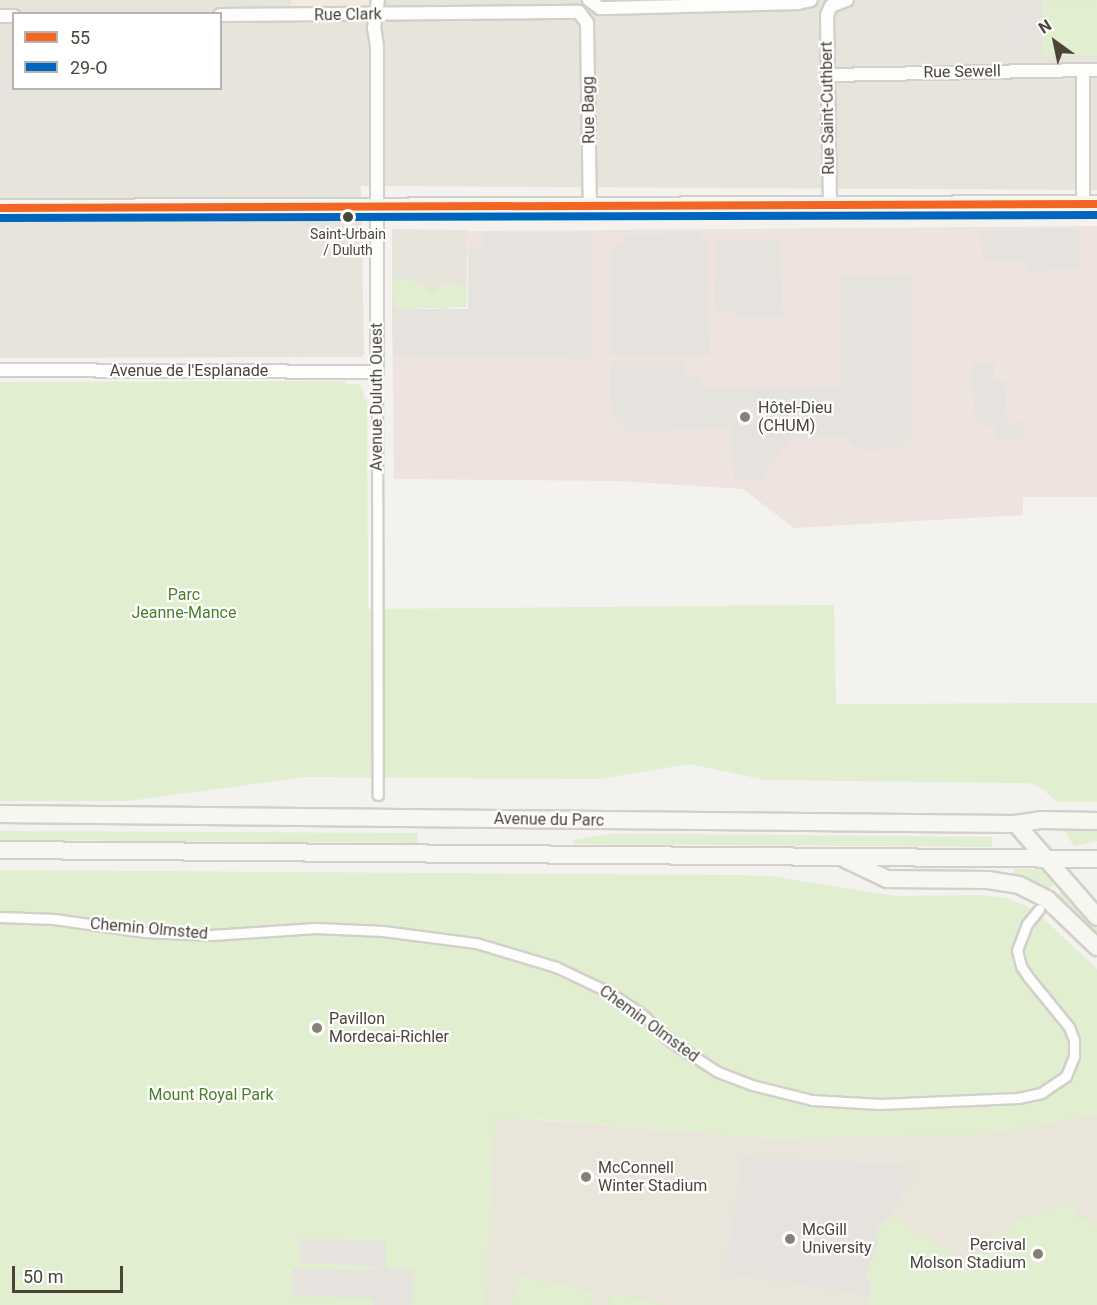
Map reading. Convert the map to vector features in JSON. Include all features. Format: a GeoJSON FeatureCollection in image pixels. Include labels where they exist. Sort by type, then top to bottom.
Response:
{"type":"FeatureCollection","features":[{"type":"Feature","properties":{"kind":"main road"},"geometry":{"type":"LineString","coordinates":[[0,208],[1090,204]]}},
{"type":"Feature","properties":{"kind":"main road","name":"Avenue du Parc"},"geometry":{"type":"LineString","coordinates":[[0,814],[1016,825],[1042,820],[1097,821]]}},
{"type":"Feature","properties":{"kind":"main road"},"geometry":{"type":"LineString","coordinates":[[1016,825],[1097,917]]}},
{"type":"Feature","properties":{"kind":"main road"},"geometry":{"type":"LineString","coordinates":[[0,850],[1097,859]]}},
{"type":"Feature","properties":{"kind":"main road"},"geometry":{"type":"LineString","coordinates":[[842,857],[887,879],[988,880],[1019,885],[1048,900],[1097,947]]}},
{"type":"Feature","properties":{"kind":"street","name":"Avenue Duluth Ouest"},"geometry":{"type":"LineString","coordinates":[[378,0],[376,15],[378,795]]}},
{"type":"Feature","properties":{"kind":"street"},"geometry":{"type":"LineString","coordinates":[[590,1],[608,8],[798,3],[811,0]]}},
{"type":"Feature","properties":{"kind":"street","name":"Rue Saint-Cuthbert"},"geometry":{"type":"LineString","coordinates":[[830,205],[828,10],[831,6],[847,0]]}},
{"type":"Feature","properties":{"kind":"street","name":"Rue Clark"},"geometry":{"type":"LineString","coordinates":[[222,15],[574,12],[583,14]]}},
{"type":"Feature","properties":{"kind":"street","name":"Rue Bagg"},"geometry":{"type":"LineString","coordinates":[[583,14],[587,23],[590,206]]}},
{"type":"Feature","properties":{"kind":"street"},"geometry":{"type":"LineString","coordinates":[[1083,70],[1090,204]]}},
{"type":"Feature","properties":{"kind":"street","name":"Rue Sewell"},"geometry":{"type":"LineString","coordinates":[[828,75],[1097,70]]}},
{"type":"Feature","properties":{"kind":"street","name":"Avenue de l'Esplanade"},"geometry":{"type":"LineString","coordinates":[[0,370],[377,372]]}},
{"type":"Feature","properties":{"kind":"street","name":"Chemin Olmsted"},"geometry":{"type":"LineString","coordinates":[[0,917],[54,919],[145,932],[212,934],[316,928],[382,931],[476,943],[556,967],[609,992],[643,1016],[670,1041],[718,1072],[752,1085],[812,1100],[880,1104],[1018,1098],[1041,1093],[1066,1076],[1074,1056],[1074,1040],[1069,1027],[1029,978],[1021,966],[1017,951],[1027,924],[1039,909]]}},
{"type":"Feature","properties":{"kind":"shaded area"},"geometry":{"type":"Polygon","coordinates":[[[0,0],[1097,0],[1097,190],[361,186],[364,354],[361,357],[0,358],[0,0]]]}},
{"type":"Feature","properties":{"kind":"shaded area"},"geometry":{"type":"Polygon","coordinates":[[[291,0],[378,0],[376,15],[291,15],[291,0]]]}},
{"type":"Feature","properties":{"kind":"shaded area"},"geometry":{"type":"Polygon","coordinates":[[[1029,0],[1033,6],[1042,6],[1042,44],[1030,46],[1030,56],[1017,57],[1015,48],[1005,48],[1004,7],[1015,5],[1017,1],[1029,0]]]}},
{"type":"Feature","properties":{"kind":"shaded area"},"geometry":{"type":"Polygon","coordinates":[[[0,74],[10,74],[11,116],[0,116],[0,74]]]}},
{"type":"Feature","properties":{"kind":"shaded area","name":"Hôtel-Dieu (CHUM)"},"geometry":{"type":"Polygon","coordinates":[[[1097,226],[1097,497],[1023,497],[1023,515],[794,528],[743,489],[617,481],[394,479],[392,309],[468,309],[468,231],[1097,226]]]}},
{"type":"Feature","properties":{"kind":"shaded area"},"geometry":{"type":"Polygon","coordinates":[[[392,229],[468,230],[466,307],[392,309],[392,229]]]}},
{"type":"Feature","properties":{"kind":"shaded area"},"geometry":{"type":"Polygon","coordinates":[[[1080,229],[1081,270],[1027,271],[1027,262],[982,260],[981,231],[1080,229]]]}},
{"type":"Feature","properties":{"kind":"shaded area"},"geometry":{"type":"Polygon","coordinates":[[[483,232],[593,232],[592,359],[393,355],[392,309],[468,309],[469,247],[483,248],[483,232]]]}},
{"type":"Feature","properties":{"kind":"shaded area"},"geometry":{"type":"Polygon","coordinates":[[[699,233],[700,242],[708,241],[710,355],[611,355],[611,246],[623,245],[622,234],[699,233]]]}},
{"type":"Feature","properties":{"kind":"shaded area"},"geometry":{"type":"Polygon","coordinates":[[[780,239],[783,318],[738,317],[729,311],[714,311],[715,240],[780,239]]]}},
{"type":"Feature","properties":{"kind":"shaded area"},"geometry":{"type":"Polygon","coordinates":[[[913,275],[913,437],[898,449],[859,450],[846,437],[792,439],[760,480],[734,480],[732,427],[627,433],[615,418],[610,401],[610,361],[686,361],[685,377],[702,378],[702,388],[840,387],[839,277],[913,275]]]}},
{"type":"Feature","properties":{"kind":"shaded area"},"geometry":{"type":"Polygon","coordinates":[[[994,362],[994,380],[1005,380],[1007,423],[1024,422],[1024,439],[996,440],[995,426],[975,425],[972,364],[994,362]]]}},
{"type":"Feature","properties":{"kind":"shaded area","name":"McGill University"},"geometry":{"type":"Polygon","coordinates":[[[1097,1115],[1097,1305],[480,1305],[493,1116],[778,1139],[1097,1115]]]}},
{"type":"Feature","properties":{"kind":"shaded area"},"geometry":{"type":"Polygon","coordinates":[[[742,1157],[907,1165],[916,1170],[890,1215],[875,1232],[879,1240],[866,1275],[866,1279],[871,1279],[870,1295],[725,1273],[742,1157]]]}},
{"type":"Feature","properties":{"kind":"shaded area"},"geometry":{"type":"Polygon","coordinates":[[[300,1239],[386,1241],[386,1269],[413,1270],[412,1305],[373,1305],[373,1298],[292,1296],[293,1268],[375,1270],[375,1266],[300,1263],[300,1239]]]}},
{"type":"Feature","properties":{"kind":"green space"},"geometry":{"type":"Polygon","coordinates":[[[1097,0],[1097,56],[1043,56],[1042,1],[1097,0]]]}},
{"type":"Feature","properties":{"kind":"green space"},"geometry":{"type":"Polygon","coordinates":[[[393,278],[409,279],[422,285],[432,295],[441,285],[466,288],[467,303],[444,310],[430,306],[397,310],[393,293],[393,278]]]}},
{"type":"Feature","properties":{"kind":"green space","name":"Parc Jeanne-Mance"},"geometry":{"type":"Polygon","coordinates":[[[345,381],[345,384],[359,384],[363,389],[364,399],[367,399],[368,609],[834,605],[836,704],[1097,703],[1097,802],[1058,802],[1038,786],[1028,783],[765,780],[689,764],[599,779],[306,777],[129,801],[0,801],[0,382],[345,381]]]}},
{"type":"Feature","properties":{"kind":"green space"},"geometry":{"type":"Polygon","coordinates":[[[0,831],[418,833],[417,843],[0,840],[0,831]]]}},
{"type":"Feature","properties":{"kind":"green space"},"geometry":{"type":"Polygon","coordinates":[[[1064,831],[1097,831],[1097,841],[1074,846],[1064,831]]]}},
{"type":"Feature","properties":{"kind":"green space"},"geometry":{"type":"Polygon","coordinates":[[[611,834],[993,837],[992,847],[573,844],[573,840],[611,834]]]}},
{"type":"Feature","properties":{"kind":"green space"},"geometry":{"type":"Polygon","coordinates":[[[1014,869],[1043,869],[1056,884],[1046,889],[1013,874],[1014,869]]]}},
{"type":"Feature","properties":{"kind":"green space","name":"Mount Royal Park"},"geometry":{"type":"Polygon","coordinates":[[[0,870],[769,876],[896,896],[979,895],[1006,898],[1026,906],[1045,920],[1097,969],[1097,1115],[989,1134],[778,1139],[524,1118],[495,1119],[485,1305],[0,1305],[0,870]]]}},
{"type":"Feature","properties":{"kind":"green space"},"geometry":{"type":"Polygon","coordinates":[[[1062,892],[1097,928],[1097,937],[1059,898],[1058,893],[1062,892]]]}},
{"type":"Feature","properties":{"kind":"green space","name":"Percival Molson Stadium"},"geometry":{"type":"Polygon","coordinates":[[[1075,1205],[1076,1215],[1097,1225],[1097,1305],[869,1305],[871,1280],[866,1279],[866,1275],[879,1240],[875,1233],[890,1215],[970,1266],[990,1240],[1017,1221],[1048,1209],[1075,1205]]]}},
{"type":"Feature","properties":{"kind":"green space"},"geometry":{"type":"Polygon","coordinates":[[[520,1275],[594,1292],[591,1305],[513,1305],[520,1275]]]}},
{"type":"Feature","properties":{"kind":"green space"},"geometry":{"type":"Polygon","coordinates":[[[612,1293],[665,1305],[609,1305],[612,1293]]]}},
{"type":"Feature","properties":{"kind":"transit line","name":"55"},"geometry":{"type":"LineString","coordinates":[[0,208],[1097,204]]}},
{"type":"Feature","properties":{"kind":"transit line","name":"29-O"},"geometry":{"type":"LineString","coordinates":[[0,218],[1097,215]]}},
{"type":"Feature","properties":{"kind":"place","name":"Saint-Urbain / Duluth"},"geometry":{"type":"Point","coordinates":[348,217]}},
{"type":"Feature","properties":{"kind":"place","name":"Hôtel-Dieu (CHUM)"},"geometry":{"type":"Point","coordinates":[745,417]}},
{"type":"Feature","properties":{"kind":"place","name":"Pavillon Mordecai-Richler"},"geometry":{"type":"Point","coordinates":[317,1028]}},
{"type":"Feature","properties":{"kind":"place","name":"McConnell Winter Stadium"},"geometry":{"type":"Point","coordinates":[586,1177]}},
{"type":"Feature","properties":{"kind":"place","name":"McGill University"},"geometry":{"type":"Point","coordinates":[790,1239]}},
{"type":"Feature","properties":{"kind":"place","name":"Percival Molson Stadium"},"geometry":{"type":"Point","coordinates":[1038,1254]}}]}
